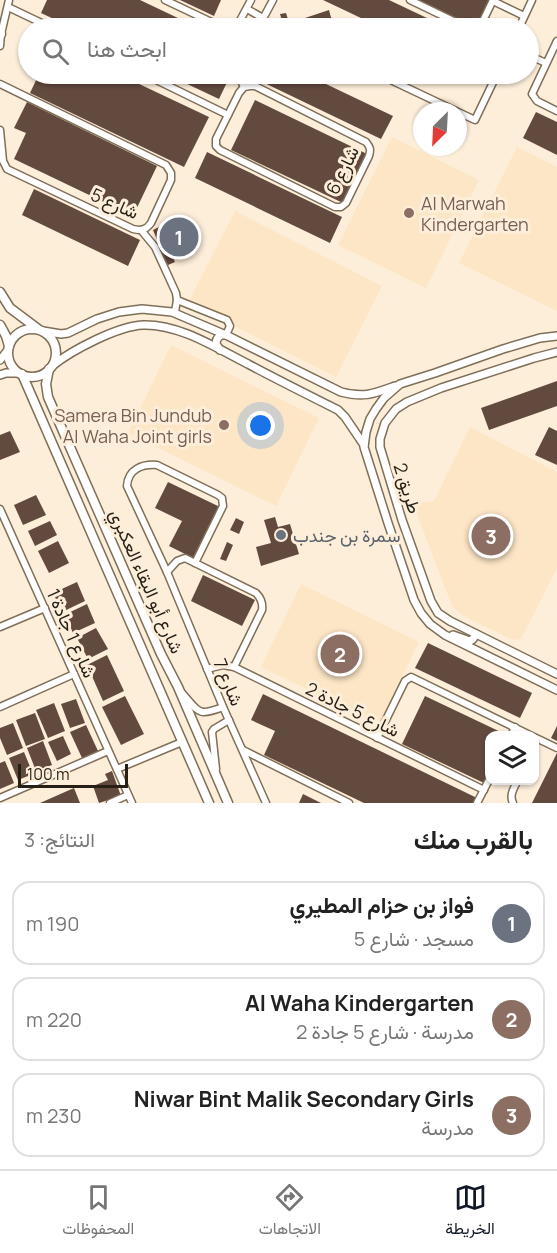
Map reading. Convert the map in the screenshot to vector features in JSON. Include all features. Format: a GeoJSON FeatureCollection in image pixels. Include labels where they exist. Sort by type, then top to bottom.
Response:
{"type":"FeatureCollection","features":[{"type":"Feature","properties":{"kind":"main road"},"geometry":{"type":"LineString","coordinates":[[0,292],[10,308],[53,341],[56,354],[50,368],[38,376],[20,373],[10,363],[6,336],[0,324]]}},
{"type":"Feature","properties":{"kind":"main road"},"geometry":{"type":"LineString","coordinates":[[8,348],[15,335],[21,331],[40,330]]}},
{"type":"Feature","properties":{"kind":"main road","name":"شارع أبو البقاء العكبري"},"geometry":{"type":"LineString","coordinates":[[50,368],[45,384],[48,397],[228,803]]}},
{"type":"Feature","properties":{"kind":"main road","name":"شارع أبو البقاء العكبري"},"geometry":{"type":"LineString","coordinates":[[20,373],[209,803]]}},
{"type":"Feature","properties":{"kind":"main road"},"geometry":{"type":"LineString","coordinates":[[114,585],[118,580],[124,582],[152,643],[161,654]]}},
{"type":"Feature","properties":{"kind":"street"},"geometry":{"type":"LineString","coordinates":[[165,0],[203,18]]}},
{"type":"Feature","properties":{"kind":"street"},"geometry":{"type":"LineString","coordinates":[[242,18],[251,0]]}},
{"type":"Feature","properties":{"kind":"street"},"geometry":{"type":"LineString","coordinates":[[265,18],[273,0]]}},
{"type":"Feature","properties":{"kind":"street"},"geometry":{"type":"LineString","coordinates":[[410,0],[447,18]]}},
{"type":"Feature","properties":{"kind":"street"},"geometry":{"type":"LineString","coordinates":[[484,18],[493,1],[524,16],[532,0]]}},
{"type":"Feature","properties":{"kind":"street"},"geometry":{"type":"LineString","coordinates":[[0,46],[8,3],[34,18]]}},
{"type":"Feature","properties":{"kind":"street"},"geometry":{"type":"LineString","coordinates":[[247,9],[255,18]]}},
{"type":"Feature","properties":{"kind":"street"},"geometry":{"type":"LineString","coordinates":[[539,78],[557,41]]}},
{"type":"Feature","properties":{"kind":"street"},"geometry":{"type":"LineString","coordinates":[[539,60],[546,63]]}},
{"type":"Feature","properties":{"kind":"street","name":"شارع 5"},"geometry":{"type":"LineString","coordinates":[[0,84],[166,165],[170,168],[171,180],[151,224],[141,230],[133,229],[11,172],[3,161],[0,130]]}},
{"type":"Feature","properties":{"kind":"street"},"geometry":{"type":"LineString","coordinates":[[165,84],[228,114]]}},
{"type":"Feature","properties":{"kind":"street"},"geometry":{"type":"LineString","coordinates":[[399,84],[436,102]]}},
{"type":"Feature","properties":{"kind":"street"},"geometry":{"type":"LineString","coordinates":[[467,116],[475,120],[492,84]]}},
{"type":"Feature","properties":{"kind":"street"},"geometry":{"type":"LineString","coordinates":[[537,84],[532,94],[537,101],[557,111]]}},
{"type":"Feature","properties":{"kind":"street","name":"شارع 6"},"geometry":{"type":"LineString","coordinates":[[255,86],[366,142],[371,148],[369,156],[346,203],[341,207],[334,207],[218,148],[216,139],[228,114],[244,87],[255,86]]}},
{"type":"Feature","properties":{"kind":"street"},"geometry":{"type":"LineString","coordinates":[[141,230],[155,247],[176,293],[175,312]]}},
{"type":"Feature","properties":{"kind":"street"},"geometry":{"type":"LineString","coordinates":[[177,300],[227,320],[230,326],[226,334],[217,338],[216,345],[220,350]]}},
{"type":"Feature","properties":{"kind":"street","name":"طريق 2"},"geometry":{"type":"LineString","coordinates":[[40,330],[68,333],[97,319],[119,312],[142,309],[175,312],[226,334],[316,389],[345,417],[364,445],[414,600],[421,613],[445,636],[557,690]]}},
{"type":"Feature","properties":{"kind":"street","name":"طريق 2"},"geometry":{"type":"LineString","coordinates":[[50,368],[77,348],[129,327],[143,325],[167,327],[179,330],[220,350],[316,389],[354,396],[372,395],[503,349],[540,338],[557,336]]}},
{"type":"Feature","properties":{"kind":"street"},"geometry":{"type":"LineString","coordinates":[[0,360],[8,348]]}},
{"type":"Feature","properties":{"kind":"street","name":"طريق 2"},"geometry":{"type":"LineString","coordinates":[[557,352],[475,376],[407,402],[396,408],[385,423],[380,439],[380,447],[402,520],[426,589],[438,613],[557,674]]}},
{"type":"Feature","properties":{"kind":"street"},"geometry":{"type":"LineString","coordinates":[[471,361],[467,371],[475,376]]}},
{"type":"Feature","properties":{"kind":"street"},"geometry":{"type":"LineString","coordinates":[[0,375],[20,373]]}},
{"type":"Feature","properties":{"kind":"street"},"geometry":{"type":"LineString","coordinates":[[435,373],[443,378],[441,388]]}},
{"type":"Feature","properties":{"kind":"street","name":"طريق 2"},"geometry":{"type":"LineString","coordinates":[[364,445],[370,419],[391,391],[400,384]]}},
{"type":"Feature","properties":{"kind":"street","name":"شارع 7"},"geometry":{"type":"LineString","coordinates":[[195,563],[223,506],[222,498],[164,467],[151,465],[140,467],[129,475],[127,486],[266,803]]}},
{"type":"Feature","properties":{"kind":"street"},"geometry":{"type":"LineString","coordinates":[[377,488],[386,493],[392,485]]}},
{"type":"Feature","properties":{"kind":"street","name":"شارع 1 جادة 1"},"geometry":{"type":"LineString","coordinates":[[0,509],[132,803]]}},
{"type":"Feature","properties":{"kind":"street"},"geometry":{"type":"LineString","coordinates":[[388,523],[389,519],[394,516],[402,520]]}},
{"type":"Feature","properties":{"kind":"street"},"geometry":{"type":"LineString","coordinates":[[166,572],[177,561],[185,558],[256,593],[261,599],[262,610],[234,668]]}},
{"type":"Feature","properties":{"kind":"street"},"geometry":{"type":"LineString","coordinates":[[0,627],[45,608]]}},
{"type":"Feature","properties":{"kind":"street"},"geometry":{"type":"LineString","coordinates":[[445,636],[449,634],[470,641],[476,634]]}},
{"type":"Feature","properties":{"kind":"street","name":"شارع 5 جادة 2"},"geometry":{"type":"LineString","coordinates":[[207,669],[223,665],[234,668],[483,790]]}},
{"type":"Feature","properties":{"kind":"street"},"geometry":{"type":"LineString","coordinates":[[0,707],[74,674]]}},
{"type":"Feature","properties":{"kind":"street"},"geometry":{"type":"LineString","coordinates":[[377,738],[405,681],[409,678],[416,678],[523,731]]}},
{"type":"Feature","properties":{"kind":"street"},"geometry":{"type":"LineString","coordinates":[[178,687],[196,709],[203,713],[223,707]]}},
{"type":"Feature","properties":{"kind":"street"},"geometry":{"type":"LineString","coordinates":[[217,778],[212,732],[229,720]]}},
{"type":"Feature","properties":{"kind":"street"},"geometry":{"type":"LineString","coordinates":[[513,731],[515,727]]}},
{"type":"Feature","properties":{"kind":"street"},"geometry":{"type":"LineString","coordinates":[[539,739],[557,748]]}},
{"type":"Feature","properties":{"kind":"street"},"geometry":{"type":"LineString","coordinates":[[117,769],[182,742]]}},
{"type":"Feature","properties":{"kind":"street"},"geometry":{"type":"LineString","coordinates":[[243,750],[349,803]]}},
{"type":"Feature","properties":{"kind":"street"},"geometry":{"type":"LineString","coordinates":[[0,798],[108,751]]}},
{"type":"Feature","properties":{"kind":"street"},"geometry":{"type":"LineString","coordinates":[[477,803],[486,785]]}},
{"type":"Feature","properties":{"kind":"street"},"geometry":{"type":"LineString","coordinates":[[513,803],[511,794],[516,785]]}},
{"type":"Feature","properties":{"kind":"street"},"geometry":{"type":"LineString","coordinates":[[110,803],[128,795]]}},
{"type":"Feature","properties":{"kind":"shaded area","name":"Al Marwah Kindergarten"},"geometry":{"type":"Polygon","coordinates":[[[392,137],[413,147],[413,156],[430,156],[479,180],[426,288],[338,245],[392,137]]]}},
{"type":"Feature","properties":{"kind":"shaded area"},"geometry":{"type":"Polygon","coordinates":[[[517,147],[557,167],[557,311],[459,263],[517,147]]]}},
{"type":"Feature","properties":{"kind":"shaded area"},"geometry":{"type":"Polygon","coordinates":[[[235,211],[382,286],[336,377],[188,303],[235,211]]]}},
{"type":"Feature","properties":{"kind":"shaded area","name":"Samera Bin Jundub Al Waha Joint girls"},"geometry":{"type":"Polygon","coordinates":[[[171,345],[319,418],[276,506],[128,433],[171,345]]]}},
{"type":"Feature","properties":{"kind":"shaded area"},"geometry":{"type":"Polygon","coordinates":[[[470,427],[557,472],[557,568],[521,639],[513,640],[463,616],[452,606],[413,504],[434,501],[470,427]]]}},
{"type":"Feature","properties":{"kind":"shaded area"},"geometry":{"type":"Polygon","coordinates":[[[301,584],[419,642],[379,724],[261,667],[301,584]]]}},
{"type":"Feature","properties":{"kind":"building"},"geometry":{"type":"Polygon","coordinates":[[[47,0],[140,0],[178,18],[52,18],[41,13],[47,0]]]}},
{"type":"Feature","properties":{"kind":"building"},"geometry":{"type":"Polygon","coordinates":[[[180,0],[221,0],[214,16],[180,0]]]}},
{"type":"Feature","properties":{"kind":"building"},"geometry":{"type":"Polygon","coordinates":[[[323,0],[389,0],[427,18],[361,18],[323,0]]]}},
{"type":"Feature","properties":{"kind":"building"},"geometry":{"type":"Polygon","coordinates":[[[419,0],[489,0],[481,18],[456,18],[419,0]]]}},
{"type":"Feature","properties":{"kind":"building"},"geometry":{"type":"Polygon","coordinates":[[[329,10],[331,18],[305,18],[329,10]]]}},
{"type":"Feature","properties":{"kind":"building"},"geometry":{"type":"Polygon","coordinates":[[[286,13],[288,18],[281,18],[280,14],[286,13]]]}},
{"type":"Feature","properties":{"kind":"building"},"geometry":{"type":"Polygon","coordinates":[[[34,84],[139,84],[209,117],[184,167],[30,93],[34,84]]]}},
{"type":"Feature","properties":{"kind":"building"},"geometry":{"type":"Polygon","coordinates":[[[187,84],[226,84],[219,99],[187,84]]]}},
{"type":"Feature","properties":{"kind":"building"},"geometry":{"type":"Polygon","coordinates":[[[267,84],[326,84],[393,116],[381,139],[267,84]]]}},
{"type":"Feature","properties":{"kind":"building"},"geometry":{"type":"Polygon","coordinates":[[[255,100],[367,154],[343,203],[231,150],[255,100]]]}},
{"type":"Feature","properties":{"kind":"building"},"geometry":{"type":"Polygon","coordinates":[[[27,102],[157,166],[133,216],[14,159],[26,133],[14,128],[27,102]]]}},
{"type":"Feature","properties":{"kind":"building"},"geometry":{"type":"Polygon","coordinates":[[[536,112],[557,122],[557,155],[523,138],[536,112]]]}},
{"type":"Feature","properties":{"kind":"building"},"geometry":{"type":"Polygon","coordinates":[[[207,152],[342,217],[330,243],[195,178],[207,152]]]}},
{"type":"Feature","properties":{"kind":"building"},"geometry":{"type":"Polygon","coordinates":[[[34,189],[140,240],[128,266],[22,215],[34,189]]]}},
{"type":"Feature","properties":{"kind":"building"},"geometry":{"type":"Polygon","coordinates":[[[184,218],[196,248],[174,257],[162,226],[184,218]]]}},
{"type":"Feature","properties":{"kind":"building"},"geometry":{"type":"Polygon","coordinates":[[[159,227],[165,241],[159,244],[153,230],[159,227]]]}},
{"type":"Feature","properties":{"kind":"building"},"geometry":{"type":"Polygon","coordinates":[[[169,249],[175,262],[168,265],[162,253],[169,249]]]}},
{"type":"Feature","properties":{"kind":"building"},"geometry":{"type":"Polygon","coordinates":[[[557,381],[557,406],[489,430],[481,408],[557,381]]]}},
{"type":"Feature","properties":{"kind":"building"},"geometry":{"type":"Polygon","coordinates":[[[549,427],[557,431],[557,465],[535,455],[549,427]]]}},
{"type":"Feature","properties":{"kind":"building"},"geometry":{"type":"Polygon","coordinates":[[[10,431],[20,452],[0,460],[0,435],[10,431]]]}},
{"type":"Feature","properties":{"kind":"building"},"geometry":{"type":"Polygon","coordinates":[[[168,482],[220,507],[195,559],[169,546],[182,521],[155,508],[168,482]]]}},
{"type":"Feature","properties":{"kind":"building"},"geometry":{"type":"Polygon","coordinates":[[[36,495],[46,515],[23,525],[14,505],[36,495]]]}},
{"type":"Feature","properties":{"kind":"building","name":"سمرة بن جندب"},"geometry":{"type":"Polygon","coordinates":[[[275,517],[278,527],[290,524],[299,554],[261,566],[256,547],[271,543],[264,520],[275,517]]]}},
{"type":"Feature","properties":{"kind":"building"},"geometry":{"type":"Polygon","coordinates":[[[236,518],[244,522],[239,534],[230,530],[236,518]]]}},
{"type":"Feature","properties":{"kind":"building"},"geometry":{"type":"Polygon","coordinates":[[[50,521],[57,535],[35,546],[28,531],[50,521]]]}},
{"type":"Feature","properties":{"kind":"building"},"geometry":{"type":"Polygon","coordinates":[[[58,541],[69,563],[49,573],[38,551],[58,541]]]}},
{"type":"Feature","properties":{"kind":"building"},"geometry":{"type":"Polygon","coordinates":[[[227,542],[233,545],[226,561],[220,559],[227,542]]]}},
{"type":"Feature","properties":{"kind":"building"},"geometry":{"type":"Polygon","coordinates":[[[203,575],[255,600],[242,626],[191,601],[203,575]]]}},
{"type":"Feature","properties":{"kind":"building"},"geometry":{"type":"Polygon","coordinates":[[[77,582],[85,601],[62,612],[53,593],[77,582]]]}},
{"type":"Feature","properties":{"kind":"building"},"geometry":{"type":"Polygon","coordinates":[[[87,604],[95,623],[73,633],[64,615],[87,604]]]}},
{"type":"Feature","properties":{"kind":"building"},"geometry":{"type":"Polygon","coordinates":[[[96,628],[108,649],[88,659],[77,638],[96,628]]]}},
{"type":"Feature","properties":{"kind":"building"},"geometry":{"type":"Polygon","coordinates":[[[428,643],[532,693],[520,718],[415,668],[428,643]]]}},
{"type":"Feature","properties":{"kind":"building"},"geometry":{"type":"Polygon","coordinates":[[[107,655],[124,691],[103,701],[87,665],[107,655]]]}},
{"type":"Feature","properties":{"kind":"building"},"geometry":{"type":"Polygon","coordinates":[[[263,694],[477,798],[475,803],[364,803],[264,755],[275,731],[251,720],[263,694]]]}},
{"type":"Feature","properties":{"kind":"building"},"geometry":{"type":"Polygon","coordinates":[[[125,696],[144,734],[121,745],[102,707],[125,696]]]}},
{"type":"Feature","properties":{"kind":"building"},"geometry":{"type":"Polygon","coordinates":[[[425,696],[499,731],[485,731],[485,784],[402,744],[425,696]]]}},
{"type":"Feature","properties":{"kind":"building"},"geometry":{"type":"Polygon","coordinates":[[[76,699],[85,723],[70,728],[61,704],[76,699]]]}},
{"type":"Feature","properties":{"kind":"building"},"geometry":{"type":"Polygon","coordinates":[[[54,703],[65,731],[48,738],[36,710],[54,703]]]}},
{"type":"Feature","properties":{"kind":"building"},"geometry":{"type":"Polygon","coordinates":[[[35,713],[45,739],[26,746],[16,720],[35,713]]]}},
{"type":"Feature","properties":{"kind":"building"},"geometry":{"type":"Polygon","coordinates":[[[13,723],[23,748],[7,755],[0,738],[0,728],[13,723]]]}},
{"type":"Feature","properties":{"kind":"building"},"geometry":{"type":"Polygon","coordinates":[[[86,725],[98,751],[82,758],[70,732],[86,725]]]}},
{"type":"Feature","properties":{"kind":"building"},"geometry":{"type":"Polygon","coordinates":[[[557,726],[557,741],[551,738],[557,726]]]}},
{"type":"Feature","properties":{"kind":"building"},"geometry":{"type":"Polygon","coordinates":[[[63,736],[71,754],[57,761],[48,742],[63,736]]]}},
{"type":"Feature","properties":{"kind":"building"},"geometry":{"type":"Polygon","coordinates":[[[43,741],[52,765],[36,771],[27,748],[43,741]]]}},
{"type":"Feature","properties":{"kind":"building"},"geometry":{"type":"Polygon","coordinates":[[[24,752],[33,774],[18,780],[9,758],[24,752]]]}},
{"type":"Feature","properties":{"kind":"building"},"geometry":{"type":"Polygon","coordinates":[[[557,753],[557,803],[532,803],[557,753]]]}},
{"type":"Feature","properties":{"kind":"building"},"geometry":{"type":"Polygon","coordinates":[[[5,761],[14,783],[0,789],[0,763],[5,761]]]}},
{"type":"Feature","properties":{"kind":"building"},"geometry":{"type":"Polygon","coordinates":[[[112,771],[121,796],[99,803],[93,786],[108,780],[105,774],[112,771]]]}},
{"type":"Feature","properties":{"kind":"building"},"geometry":{"type":"Polygon","coordinates":[[[74,788],[80,803],[40,803],[74,788]]]}},
{"type":"Feature","properties":{"kind":"building"},"geometry":{"type":"Polygon","coordinates":[[[303,794],[321,803],[299,803],[303,794]]]}},
{"type":"Feature","properties":{"kind":"place","name":"Al Marwah Kindergarten"},"geometry":{"type":"Point","coordinates":[409,213]}},
{"type":"Feature","properties":{"kind":"place","name":"فواز بن حزام المطيري"},"geometry":{"type":"Point","coordinates":[179,237]}},
{"type":"Feature","properties":{"kind":"place","name":"Samera Bin Jundub Al Waha Joint girls"},"geometry":{"type":"Point","coordinates":[224,425]}},
{"type":"Feature","properties":{"kind":"place","name":"سمرة بن جندب"},"geometry":{"type":"Point","coordinates":[281,535]}},
{"type":"Feature","properties":{"kind":"place","name":"Niwar Bint Malik Secondary Girls"},"geometry":{"type":"Point","coordinates":[491,536]}},
{"type":"Feature","properties":{"kind":"place","name":"Al Waha Kindergarten"},"geometry":{"type":"Point","coordinates":[340,654]}}]}
